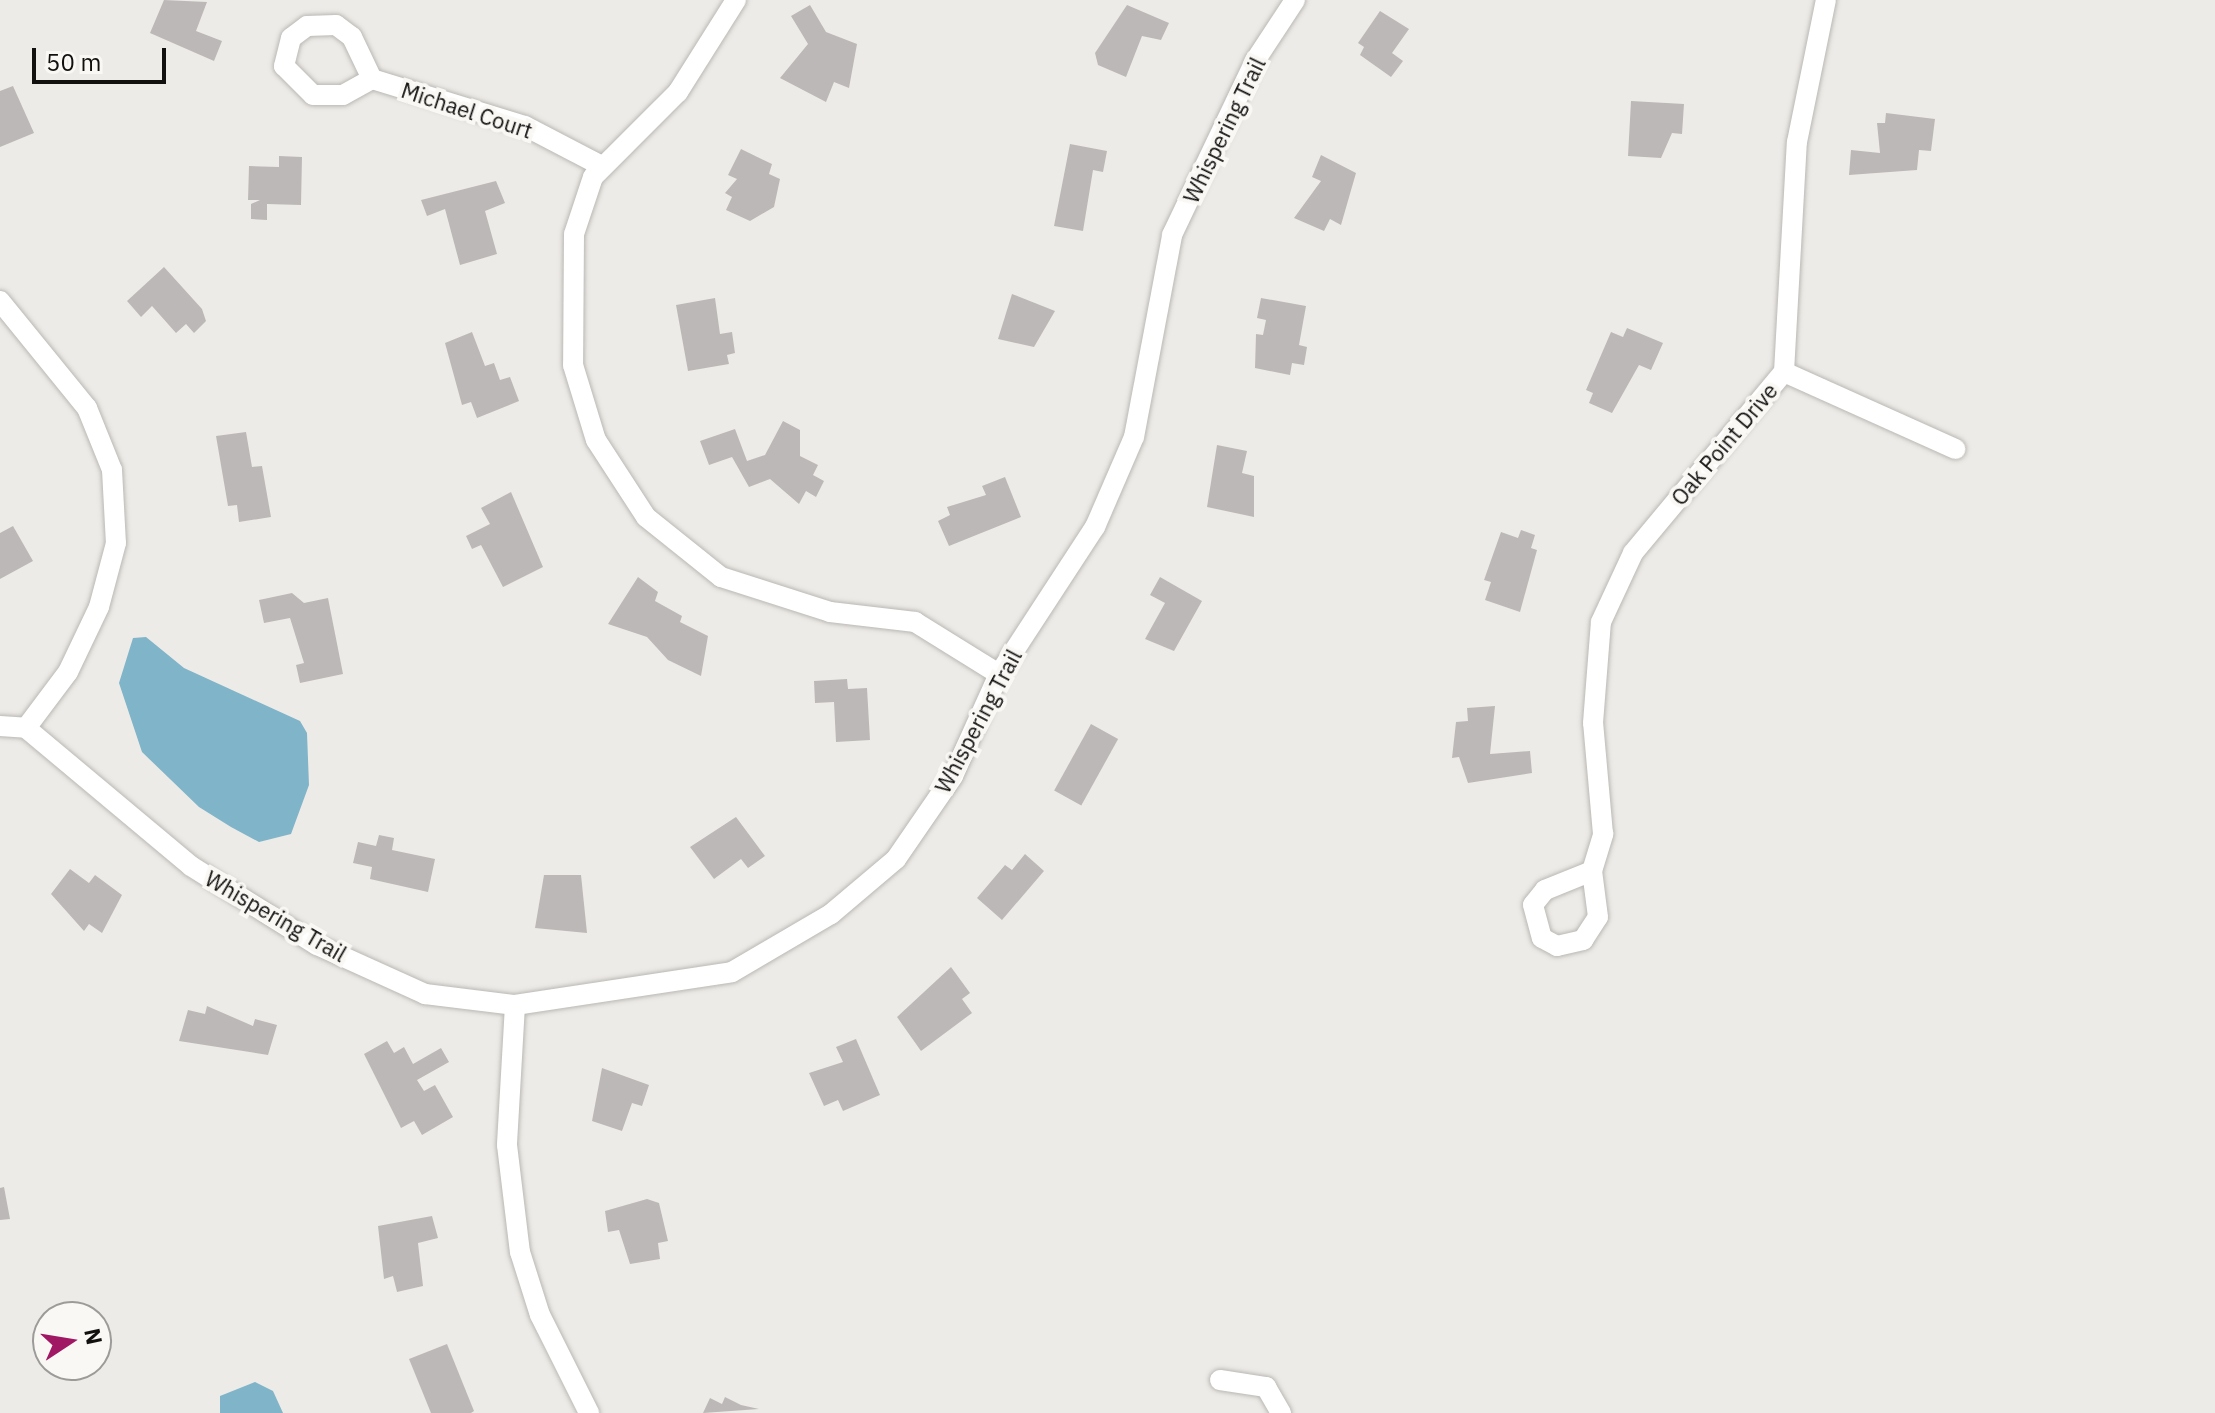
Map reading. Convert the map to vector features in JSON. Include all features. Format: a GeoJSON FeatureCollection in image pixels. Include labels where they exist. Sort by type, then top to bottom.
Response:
{"type":"FeatureCollection","features":[{"type":"Feature","properties":{"kind":"street"},"geometry":{"type":"LineString","coordinates":[[736,0],[678,92],[602,166],[574,234],[573,365],[596,440],[646,517],[721,577],[830,612],[915,622],[999,674]]}},
{"type":"Feature","properties":{"kind":"street","name":"Whispering Trail"},"geometry":{"type":"LineString","coordinates":[[26,728],[191,866],[317,945],[425,994],[515,1005],[732,972],[831,914],[896,859],[953,776],[999,674],[1095,527],[1134,437],[1172,235],[1255,61],[1295,0]]}},
{"type":"Feature","properties":{"kind":"street","name":"Oak Point Drive"},"geometry":{"type":"LineString","coordinates":[[1592,871],[1603,834],[1593,723],[1601,622],[1633,553],[1784,372],[1795,287],[1797,142],[1826,0]]}},
{"type":"Feature","properties":{"kind":"street","name":"Michael Court"},"geometry":{"type":"LineString","coordinates":[[372,79],[525,126],[602,166]]}},
{"type":"Feature","properties":{"kind":"street"},"geometry":{"type":"LineString","coordinates":[[0,301],[87,408],[112,470],[116,543],[99,607],[68,672],[26,728],[0,726]]}},
{"type":"Feature","properties":{"kind":"street"},"geometry":{"type":"LineString","coordinates":[[1784,372],[1955,449]]}},
{"type":"Feature","properties":{"kind":"street"},"geometry":{"type":"LineString","coordinates":[[515,1005],[507,1145],[520,1252],[540,1315],[589,1413]]}},
{"type":"Feature","properties":{"kind":"street"},"geometry":{"type":"LineString","coordinates":[[1220,1380],[1266,1387],[1281,1413]]}},
{"type":"Feature","properties":{"kind":"water"},"geometry":{"type":"Polygon","coordinates":[[[146,637],[184,668],[300,721],[307,733],[309,785],[291,834],[259,842],[231,827],[199,807],[142,752],[119,683],[133,638],[146,637]]]}},
{"type":"Feature","properties":{"kind":"water"},"geometry":{"type":"Polygon","coordinates":[[[255,1382],[273,1391],[283,1413],[220,1413],[220,1396],[255,1382]]]}},
{"type":"Feature","properties":{"kind":"building"},"geometry":{"type":"Polygon","coordinates":[[[164,0],[207,2],[196,31],[222,41],[214,61],[150,33],[164,0]]]}},
{"type":"Feature","properties":{"kind":"building"},"geometry":{"type":"Polygon","coordinates":[[[810,5],[826,32],[857,44],[849,88],[834,82],[826,102],[780,78],[808,44],[791,16],[810,5]]]}},
{"type":"Feature","properties":{"kind":"building"},"geometry":{"type":"Polygon","coordinates":[[[1127,5],[1169,23],[1161,40],[1142,36],[1126,77],[1098,65],[1095,53],[1127,5]]]}},
{"type":"Feature","properties":{"kind":"building"},"geometry":{"type":"Polygon","coordinates":[[[1380,11],[1409,29],[1392,53],[1403,61],[1391,77],[1360,55],[1364,47],[1358,43],[1380,11]]]}},
{"type":"Feature","properties":{"kind":"building"},"geometry":{"type":"Polygon","coordinates":[[[13,86],[34,133],[0,147],[0,91],[13,86]]]}},
{"type":"Feature","properties":{"kind":"building"},"geometry":{"type":"Polygon","coordinates":[[[1631,101],[1684,104],[1682,134],[1672,133],[1661,158],[1628,156],[1631,101]]]}},
{"type":"Feature","properties":{"kind":"building"},"geometry":{"type":"Polygon","coordinates":[[[1886,113],[1935,119],[1931,151],[1919,150],[1917,170],[1849,175],[1851,150],[1880,153],[1877,123],[1885,123],[1886,113]]]}},
{"type":"Feature","properties":{"kind":"building"},"geometry":{"type":"Polygon","coordinates":[[[1070,144],[1107,151],[1103,172],[1093,170],[1083,231],[1054,226],[1070,144]]]}},
{"type":"Feature","properties":{"kind":"building"},"geometry":{"type":"Polygon","coordinates":[[[741,149],[772,164],[769,174],[780,179],[774,207],[750,221],[726,210],[732,197],[725,193],[737,179],[728,175],[741,149]]]}},
{"type":"Feature","properties":{"kind":"building"},"geometry":{"type":"Polygon","coordinates":[[[1321,155],[1356,173],[1341,225],[1330,219],[1324,231],[1294,218],[1321,181],[1312,177],[1321,155]]]}},
{"type":"Feature","properties":{"kind":"building"},"geometry":{"type":"Polygon","coordinates":[[[279,156],[302,157],[301,205],[267,204],[267,220],[251,219],[251,204],[260,200],[248,200],[249,166],[279,167],[279,156]]]}},
{"type":"Feature","properties":{"kind":"building"},"geometry":{"type":"Polygon","coordinates":[[[496,181],[505,203],[485,211],[497,254],[460,265],[445,209],[427,216],[421,200],[496,181]]]}},
{"type":"Feature","properties":{"kind":"building"},"geometry":{"type":"Polygon","coordinates":[[[164,267],[202,309],[206,321],[194,333],[186,324],[176,333],[152,306],[141,317],[127,301],[164,267]]]}},
{"type":"Feature","properties":{"kind":"building"},"geometry":{"type":"Polygon","coordinates":[[[1012,294],[1055,311],[1034,347],[998,339],[1012,294]]]}},
{"type":"Feature","properties":{"kind":"building"},"geometry":{"type":"Polygon","coordinates":[[[715,298],[720,334],[732,332],[735,353],[727,355],[729,364],[688,371],[676,305],[715,298]]]}},
{"type":"Feature","properties":{"kind":"building"},"geometry":{"type":"Polygon","coordinates":[[[1261,298],[1306,306],[1299,345],[1307,347],[1304,365],[1292,363],[1290,375],[1255,368],[1256,334],[1263,335],[1266,320],[1257,318],[1261,298]]]}},
{"type":"Feature","properties":{"kind":"building"},"geometry":{"type":"Polygon","coordinates":[[[1627,328],[1663,343],[1651,370],[1639,365],[1612,413],[1589,403],[1593,393],[1586,390],[1611,332],[1623,337],[1627,328]]]}},
{"type":"Feature","properties":{"kind":"building"},"geometry":{"type":"Polygon","coordinates":[[[472,332],[485,366],[494,363],[500,380],[510,377],[519,401],[477,418],[471,402],[462,405],[445,343],[472,332]]]}},
{"type":"Feature","properties":{"kind":"building"},"geometry":{"type":"Polygon","coordinates":[[[783,421],[800,430],[800,456],[818,465],[813,475],[824,481],[816,497],[806,491],[799,504],[770,479],[749,487],[732,457],[709,465],[700,441],[735,429],[747,461],[765,455],[783,421]]]}},
{"type":"Feature","properties":{"kind":"building"},"geometry":{"type":"Polygon","coordinates":[[[246,432],[252,467],[262,466],[271,517],[239,522],[237,505],[228,506],[216,436],[246,432]]]}},
{"type":"Feature","properties":{"kind":"building"},"geometry":{"type":"Polygon","coordinates":[[[1217,445],[1247,451],[1242,473],[1254,476],[1254,517],[1207,507],[1217,445]]]}},
{"type":"Feature","properties":{"kind":"building"},"geometry":{"type":"Polygon","coordinates":[[[1005,477],[1021,517],[949,546],[938,521],[950,515],[947,507],[986,495],[982,486],[1005,477]]]}},
{"type":"Feature","properties":{"kind":"building"},"geometry":{"type":"Polygon","coordinates":[[[511,492],[543,567],[503,587],[481,545],[472,549],[466,536],[490,524],[481,508],[511,492]]]}},
{"type":"Feature","properties":{"kind":"building"},"geometry":{"type":"Polygon","coordinates":[[[13,526],[33,561],[0,579],[0,533],[13,526]]]}},
{"type":"Feature","properties":{"kind":"building"},"geometry":{"type":"Polygon","coordinates":[[[1521,530],[1535,535],[1531,548],[1537,550],[1520,612],[1485,600],[1491,582],[1484,580],[1501,532],[1518,538],[1521,530]]]}},
{"type":"Feature","properties":{"kind":"building"},"geometry":{"type":"Polygon","coordinates":[[[638,577],[658,592],[655,601],[682,616],[680,622],[708,636],[701,676],[668,660],[647,637],[608,624],[638,577]]]}},
{"type":"Feature","properties":{"kind":"building"},"geometry":{"type":"Polygon","coordinates":[[[1160,577],[1202,601],[1174,651],[1145,639],[1165,603],[1150,595],[1160,577]]]}},
{"type":"Feature","properties":{"kind":"building"},"geometry":{"type":"Polygon","coordinates":[[[292,593],[304,603],[328,598],[343,674],[300,683],[296,665],[304,663],[290,618],[264,623],[259,600],[292,593]]]}},
{"type":"Feature","properties":{"kind":"building"},"geometry":{"type":"Polygon","coordinates":[[[847,679],[848,689],[867,688],[870,740],[836,742],[834,702],[815,703],[814,681],[847,679]]]}},
{"type":"Feature","properties":{"kind":"building"},"geometry":{"type":"Polygon","coordinates":[[[1495,706],[1490,754],[1530,751],[1532,773],[1468,783],[1459,757],[1452,758],[1456,722],[1468,721],[1467,708],[1495,706]]]}},
{"type":"Feature","properties":{"kind":"building"},"geometry":{"type":"Polygon","coordinates":[[[1091,724],[1118,739],[1081,806],[1054,790],[1091,724]]]}},
{"type":"Feature","properties":{"kind":"building"},"geometry":{"type":"Polygon","coordinates":[[[736,817],[765,856],[748,868],[741,859],[714,879],[690,847],[736,817]]]}},
{"type":"Feature","properties":{"kind":"building"},"geometry":{"type":"Polygon","coordinates":[[[379,835],[394,838],[392,850],[435,859],[428,892],[370,879],[372,867],[353,863],[358,842],[376,846],[379,835]]]}},
{"type":"Feature","properties":{"kind":"building"},"geometry":{"type":"Polygon","coordinates":[[[1025,854],[1044,871],[1002,920],[977,898],[1005,865],[1012,870],[1025,854]]]}},
{"type":"Feature","properties":{"kind":"building"},"geometry":{"type":"Polygon","coordinates":[[[70,869],[89,883],[95,875],[122,895],[102,933],[89,924],[84,931],[51,894],[70,869]]]}},
{"type":"Feature","properties":{"kind":"building"},"geometry":{"type":"Polygon","coordinates":[[[544,875],[581,875],[587,933],[535,928],[544,875]]]}},
{"type":"Feature","properties":{"kind":"building"},"geometry":{"type":"Polygon","coordinates":[[[951,967],[970,993],[962,999],[972,1013],[921,1051],[897,1017],[951,967]]]}},
{"type":"Feature","properties":{"kind":"building"},"geometry":{"type":"Polygon","coordinates":[[[207,1006],[253,1026],[255,1019],[277,1025],[268,1055],[179,1041],[188,1010],[205,1014],[207,1006]]]}},
{"type":"Feature","properties":{"kind":"building"},"geometry":{"type":"Polygon","coordinates":[[[856,1039],[880,1095],[843,1111],[838,1100],[824,1106],[809,1073],[843,1062],[836,1047],[856,1039]]]}},
{"type":"Feature","properties":{"kind":"building"},"geometry":{"type":"Polygon","coordinates":[[[387,1041],[394,1053],[404,1047],[413,1064],[441,1048],[449,1062],[417,1080],[424,1091],[435,1085],[453,1117],[422,1135],[414,1121],[401,1128],[364,1054],[387,1041]]]}},
{"type":"Feature","properties":{"kind":"building"},"geometry":{"type":"Polygon","coordinates":[[[602,1068],[649,1085],[642,1106],[632,1103],[622,1131],[592,1121],[602,1068]]]}},
{"type":"Feature","properties":{"kind":"building"},"geometry":{"type":"Polygon","coordinates":[[[4,1187],[10,1219],[0,1220],[0,1188],[4,1187]]]}},
{"type":"Feature","properties":{"kind":"building"},"geometry":{"type":"Polygon","coordinates":[[[647,1199],[659,1203],[668,1241],[658,1243],[660,1259],[630,1264],[619,1230],[608,1232],[605,1211],[647,1199]]]}},
{"type":"Feature","properties":{"kind":"building"},"geometry":{"type":"Polygon","coordinates":[[[432,1216],[438,1238],[418,1243],[423,1286],[397,1292],[393,1276],[384,1279],[378,1226],[432,1216]]]}},
{"type":"Feature","properties":{"kind":"building"},"geometry":{"type":"Polygon","coordinates":[[[447,1344],[474,1411],[471,1413],[431,1413],[409,1359],[447,1344]]]}},
{"type":"Feature","properties":{"kind":"building"},"geometry":{"type":"Polygon","coordinates":[[[725,1397],[759,1409],[703,1413],[710,1398],[722,1404],[725,1397]]]}}]}
